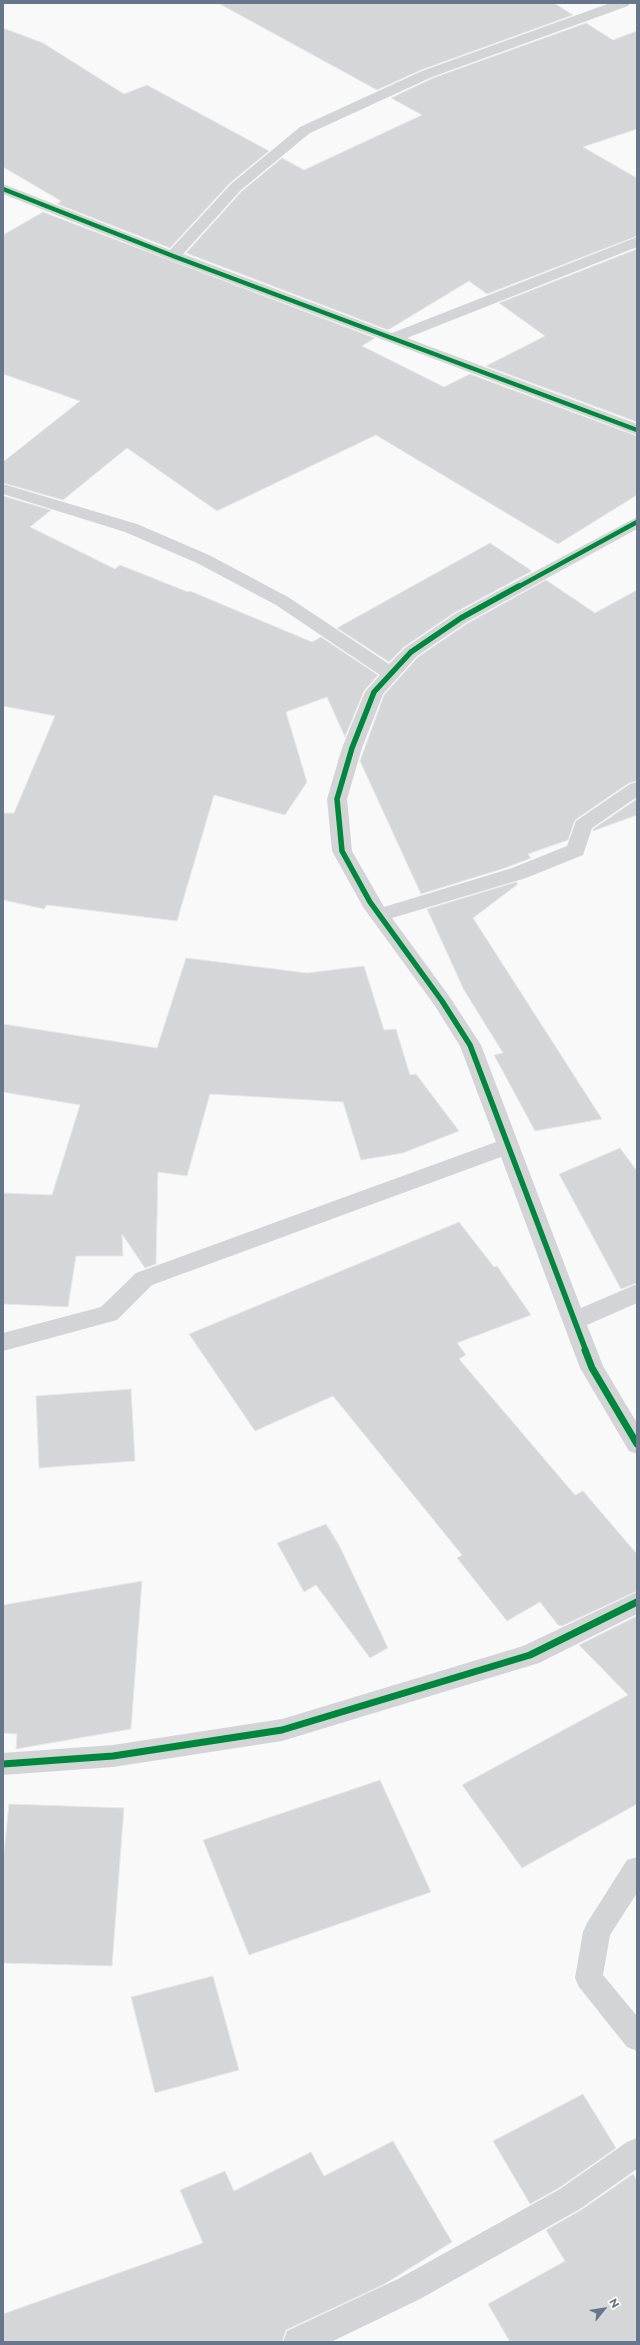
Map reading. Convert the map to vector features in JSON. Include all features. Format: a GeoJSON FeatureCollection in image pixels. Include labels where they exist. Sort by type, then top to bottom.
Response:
{"type":"FeatureCollection","features":[{"type":"Feature","properties":{"kind":"street"},"geometry":{"type":"LineString","coordinates":[[173,256],[236,187],[305,130],[427,74],[622,3]]}},
{"type":"Feature","properties":{"kind":"street"},"geometry":{"type":"LineString","coordinates":[[3,189],[173,256],[637,430]]}},
{"type":"Feature","properties":{"kind":"street"},"geometry":{"type":"LineString","coordinates":[[393,338],[637,242]]}},
{"type":"Feature","properties":{"kind":"street"},"geometry":{"type":"LineString","coordinates":[[3,489],[131,528],[203,559],[282,601],[391,674]]}},
{"type":"Feature","properties":{"kind":"street"},"geometry":{"type":"LineString","coordinates":[[637,522],[461,618],[411,652],[374,692],[352,748],[337,799],[342,851],[379,915],[442,1001],[470,1045],[592,1368],[637,1444]]}},
{"type":"Feature","properties":{"kind":"street"},"geometry":{"type":"LineString","coordinates":[[379,915],[519,873],[576,850],[583,825],[637,788]]}},
{"type":"Feature","properties":{"kind":"street"},"geometry":{"type":"LineString","coordinates":[[3,1342],[109,1314],[144,1279],[507,1146]]}},
{"type":"Feature","properties":{"kind":"street"},"geometry":{"type":"LineString","coordinates":[[575,1320],[637,1293]]}},
{"type":"Feature","properties":{"kind":"street"},"geometry":{"type":"LineString","coordinates":[[3,1764],[113,1756],[282,1730],[530,1655],[637,1602]]}},
{"type":"Feature","properties":{"kind":"street"},"geometry":{"type":"LineString","coordinates":[[637,1869],[597,1932],[589,1978],[637,2038]]}},
{"type":"Feature","properties":{"kind":"street"},"geometry":{"type":"LineString","coordinates":[[298,2342],[409,2289],[570,2200],[637,2152]]}},
{"type":"Feature","properties":{"kind":"building"},"geometry":{"type":"Polygon","coordinates":[[[218,3],[554,3],[573,15],[421,70],[377,90],[218,3]]]}},
{"type":"Feature","properties":{"kind":"building"},"geometry":{"type":"Polygon","coordinates":[[[586,23],[613,40],[637,31],[637,129],[583,147],[637,178],[637,236],[487,294],[469,281],[388,330],[186,253],[242,191],[282,158],[304,170],[422,115],[391,98],[433,78],[586,23]]]}},
{"type":"Feature","properties":{"kind":"building"},"geometry":{"type":"Polygon","coordinates":[[[3,28],[43,43],[124,94],[147,85],[269,151],[230,183],[170,248],[57,204],[61,201],[3,167],[3,28]]]}},
{"type":"Feature","properties":{"kind":"building"},"geometry":{"type":"Polygon","coordinates":[[[43,212],[375,338],[362,346],[444,387],[470,374],[637,436],[637,495],[558,544],[376,435],[217,511],[127,448],[63,500],[3,483],[3,462],[80,401],[3,374],[3,235],[43,212]]]}},
{"type":"Feature","properties":{"kind":"building"},"geometry":{"type":"Polygon","coordinates":[[[637,249],[637,422],[486,366],[545,336],[499,303],[637,249]]]}},
{"type":"Feature","properties":{"kind":"building"},"geometry":{"type":"Polygon","coordinates":[[[3,496],[51,510],[30,527],[115,569],[120,565],[188,592],[190,591],[312,642],[321,637],[378,675],[364,691],[345,737],[327,697],[286,712],[307,782],[285,815],[214,795],[177,921],[47,905],[44,909],[3,900],[3,813],[14,813],[55,716],[3,706],[3,496]]]}},
{"type":"Feature","properties":{"kind":"building"},"geometry":{"type":"Polygon","coordinates":[[[490,543],[532,571],[454,613],[404,647],[389,662],[337,628],[490,543]]]}},
{"type":"Feature","properties":{"kind":"building"},"geometry":{"type":"Polygon","coordinates":[[[546,580],[595,613],[637,590],[637,781],[629,783],[575,820],[568,840],[528,854],[531,858],[505,868],[421,894],[360,761],[384,695],[418,657],[468,623],[546,580]]]}},
{"type":"Feature","properties":{"kind":"building"},"geometry":{"type":"Polygon","coordinates":[[[637,799],[637,815],[593,831],[593,829],[637,799]]]}},
{"type":"Feature","properties":{"kind":"building"},"geometry":{"type":"Polygon","coordinates":[[[516,882],[518,884],[473,918],[602,1119],[535,1131],[494,1055],[503,1053],[464,990],[427,909],[516,882]]]}},
{"type":"Feature","properties":{"kind":"building"},"geometry":{"type":"Polygon","coordinates":[[[186,958],[307,973],[364,966],[384,1030],[396,1029],[410,1075],[416,1074],[459,1131],[403,1153],[361,1160],[343,1102],[210,1094],[187,1176],[158,1172],[156,1264],[145,1268],[122,1234],[123,1256],[76,1256],[68,1307],[3,1304],[3,1193],[52,1195],[80,1105],[3,1092],[3,1024],[157,1048],[186,958]]]}},
{"type":"Feature","properties":{"kind":"building"},"geometry":{"type":"Polygon","coordinates":[[[620,1148],[637,1171],[637,1283],[621,1289],[559,1174],[620,1148]]]}},
{"type":"Feature","properties":{"kind":"building"},"geometry":{"type":"Polygon","coordinates":[[[459,1222],[494,1267],[497,1266],[531,1315],[457,1343],[466,1355],[459,1359],[575,1495],[583,1491],[637,1554],[637,1591],[562,1626],[558,1625],[540,1602],[507,1621],[457,1558],[462,1555],[333,1396],[255,1431],[189,1334],[459,1222]]]}},
{"type":"Feature","properties":{"kind":"building"},"geometry":{"type":"Polygon","coordinates":[[[131,1389],[135,1461],[39,1468],[36,1396],[131,1389]]]}},
{"type":"Feature","properties":{"kind":"building"},"geometry":{"type":"Polygon","coordinates":[[[326,1524],[339,1545],[388,1648],[370,1658],[316,1585],[304,1592],[277,1543],[326,1524]]]}},
{"type":"Feature","properties":{"kind":"building"},"geometry":{"type":"Polygon","coordinates":[[[142,1581],[131,1729],[16,1749],[17,1734],[3,1733],[3,1605],[142,1581]]]}},
{"type":"Feature","properties":{"kind":"building"},"geometry":{"type":"Polygon","coordinates":[[[637,1616],[637,1804],[522,1868],[462,1785],[628,1695],[579,1645],[637,1616]]]}},
{"type":"Feature","properties":{"kind":"building"},"geometry":{"type":"Polygon","coordinates":[[[380,1780],[431,1892],[249,1955],[203,1840],[380,1780]]]}},
{"type":"Feature","properties":{"kind":"building"},"geometry":{"type":"Polygon","coordinates":[[[9,1804],[124,1808],[112,1966],[3,1963],[3,1861],[9,1804]]]}},
{"type":"Feature","properties":{"kind":"building"},"geometry":{"type":"Polygon","coordinates":[[[213,1976],[239,2070],[155,2093],[131,1997],[213,1976]]]}},
{"type":"Feature","properties":{"kind":"building"},"geometry":{"type":"Polygon","coordinates":[[[583,2094],[616,2148],[559,2188],[530,2204],[493,2141],[583,2094]]]}},
{"type":"Feature","properties":{"kind":"building"},"geometry":{"type":"Polygon","coordinates":[[[393,2141],[452,2242],[383,2285],[286,2330],[282,2342],[3,2342],[3,2314],[203,2243],[180,2190],[225,2171],[234,2191],[311,2152],[324,2176],[393,2141]]]}},
{"type":"Feature","properties":{"kind":"building"},"geometry":{"type":"Polygon","coordinates":[[[633,2174],[637,2180],[637,2342],[510,2342],[488,2304],[565,2261],[546,2230],[581,2210],[633,2174]]]}},
{"type":"Feature","properties":{"kind":"cycle path"},"geometry":{"type":"LineString","coordinates":[[3,189],[173,256],[637,430]]}},
{"type":"Feature","properties":{"kind":"cycle path"},"geometry":{"type":"LineString","coordinates":[[637,522],[461,618],[411,652],[374,692],[352,748],[337,799],[342,851],[370,902],[442,1001],[470,1045],[592,1368],[637,1444]]}},
{"type":"Feature","properties":{"kind":"cycle path"},"geometry":{"type":"LineString","coordinates":[[3,1764],[113,1756],[282,1730],[530,1655],[637,1602]]}}]}
